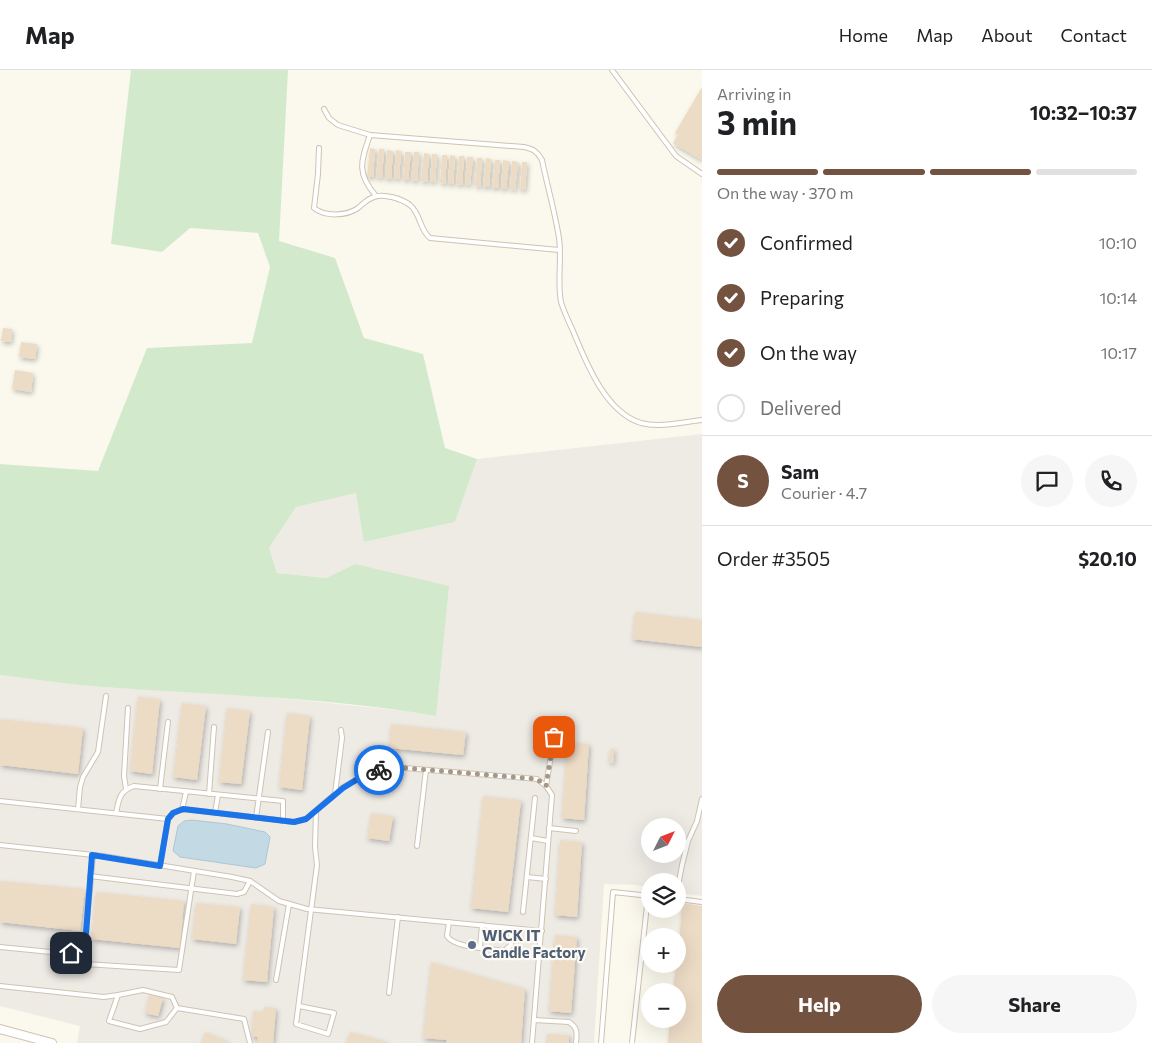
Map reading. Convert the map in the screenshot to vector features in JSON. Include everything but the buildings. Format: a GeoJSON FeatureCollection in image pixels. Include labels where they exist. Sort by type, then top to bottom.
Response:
{"type":"FeatureCollection","features":[{"type":"Feature","properties":{"kind":"street"},"geometry":{"type":"LineString","coordinates":[[0,1029],[52,1043]]}},
{"type":"Feature","properties":{"kind":"lane"},"geometry":{"type":"LineString","coordinates":[[612,70],[676,156],[702,174]]}},
{"type":"Feature","properties":{"kind":"lane"},"geometry":{"type":"LineString","coordinates":[[324,109],[329,118],[338,125],[370,135],[524,147],[539,154],[542,160],[559,238],[559,285],[562,304],[588,366],[606,396],[618,409],[632,419],[642,423],[655,424],[702,420]]}},
{"type":"Feature","properties":{"kind":"lane"},"geometry":{"type":"LineString","coordinates":[[370,135],[364,153],[362,169],[364,179],[376,196]]}},
{"type":"Feature","properties":{"kind":"lane"},"geometry":{"type":"LineString","coordinates":[[319,148],[314,208],[319,212],[330,214],[349,212],[376,196],[388,196],[410,205],[418,214],[424,233],[430,238],[559,250]]}},
{"type":"Feature","properties":{"kind":"lane"},"geometry":{"type":"LineString","coordinates":[[78,809],[83,777],[98,752],[106,696]]}},
{"type":"Feature","properties":{"kind":"lane"},"geometry":{"type":"LineString","coordinates":[[126,788],[124,776],[128,708]]}},
{"type":"Feature","properties":{"kind":"lane"},"geometry":{"type":"LineString","coordinates":[[160,789],[168,722]]}},
{"type":"Feature","properties":{"kind":"lane"},"geometry":{"type":"LineString","coordinates":[[209,794],[214,727]]}},
{"type":"Feature","properties":{"kind":"lane"},"geometry":{"type":"LineString","coordinates":[[335,794],[342,738],[341,730]]}},
{"type":"Feature","properties":{"kind":"lane"},"geometry":{"type":"LineString","coordinates":[[256,818],[268,732]]}},
{"type":"Feature","properties":{"kind":"lane"},"geometry":{"type":"LineString","coordinates":[[546,786],[554,737]]}},
{"type":"Feature","properties":{"kind":"lane"},"geometry":{"type":"LineString","coordinates":[[160,866],[168,819],[173,813],[182,810],[294,822],[306,819],[335,794],[361,777],[393,767],[537,779],[546,786],[552,795],[532,1043]]}},
{"type":"Feature","properties":{"kind":"lane"},"geometry":{"type":"LineString","coordinates":[[417,846],[426,770]]}},
{"type":"Feature","properties":{"kind":"lane"},"geometry":{"type":"LineString","coordinates":[[116,814],[121,795],[126,788],[134,786],[283,801],[283,821]]}},
{"type":"Feature","properties":{"kind":"lane"},"geometry":{"type":"LineString","coordinates":[[182,810],[186,792]]}},
{"type":"Feature","properties":{"kind":"lane"},"geometry":{"type":"LineString","coordinates":[[215,813],[218,795]]}},
{"type":"Feature","properties":{"kind":"lane"},"geometry":{"type":"LineString","coordinates":[[523,912],[536,798]]}},
{"type":"Feature","properties":{"kind":"lane"},"geometry":{"type":"LineString","coordinates":[[681,873],[688,841],[700,821],[702,799]]}},
{"type":"Feature","properties":{"kind":"lane"},"geometry":{"type":"LineString","coordinates":[[0,801],[168,819]]}},
{"type":"Feature","properties":{"kind":"lane"},"geometry":{"type":"LineString","coordinates":[[298,1006],[334,1013],[328,1034],[296,1024],[298,1006],[312,909],[317,865],[315,846],[316,811]]}},
{"type":"Feature","properties":{"kind":"lane"},"geometry":{"type":"LineString","coordinates":[[549,828],[576,831]]}},
{"type":"Feature","properties":{"kind":"lane"},"geometry":{"type":"LineString","coordinates":[[531,838],[548,841]]}},
{"type":"Feature","properties":{"kind":"lane"},"geometry":{"type":"LineString","coordinates":[[0,845],[92,855],[232,877],[250,882],[279,901],[312,909],[542,931]]}},
{"type":"Feature","properties":{"kind":"lane"},"geometry":{"type":"LineString","coordinates":[[70,953],[78,948],[86,933],[92,855]]}},
{"type":"Feature","properties":{"kind":"lane"},"geometry":{"type":"LineString","coordinates":[[0,947],[70,953],[85,964],[179,970],[194,871]]}},
{"type":"Feature","properties":{"kind":"lane"},"geometry":{"type":"LineString","coordinates":[[90,876],[241,894],[247,889],[250,882]]}},
{"type":"Feature","properties":{"kind":"lane"},"geometry":{"type":"LineString","coordinates":[[527,877],[546,880]]}},
{"type":"Feature","properties":{"kind":"lane"},"geometry":{"type":"LineString","coordinates":[[601,1043],[613,892],[641,895]]}},
{"type":"Feature","properties":{"kind":"lane"},"geometry":{"type":"LineString","coordinates":[[686,900],[702,902]]}},
{"type":"Feature","properties":{"kind":"lane"},"geometry":{"type":"LineString","coordinates":[[276,980],[289,904]]}},
{"type":"Feature","properties":{"kind":"lane"},"geometry":{"type":"LineString","coordinates":[[389,993],[398,917]]}},
{"type":"Feature","properties":{"kind":"lane"},"geometry":{"type":"LineString","coordinates":[[632,1043],[646,918]]}},
{"type":"Feature","properties":{"kind":"lane"},"geometry":{"type":"LineString","coordinates":[[449,922],[447,936],[451,941],[460,945],[504,950],[511,945],[511,928]]}},
{"type":"Feature","properties":{"kind":"lane"},"geometry":{"type":"LineString","coordinates":[[480,947],[482,925]]}},
{"type":"Feature","properties":{"kind":"lane"},"geometry":{"type":"LineString","coordinates":[[0,986],[104,997],[143,990],[172,997],[177,1008]]}},
{"type":"Feature","properties":{"kind":"lane"},"geometry":{"type":"LineString","coordinates":[[118,995],[109,1021],[140,1029],[166,1022],[177,1008]]}},
{"type":"Feature","properties":{"kind":"lane"},"geometry":{"type":"LineString","coordinates":[[177,1008],[244,1019],[250,1043]]}},
{"type":"Feature","properties":{"kind":"lane"},"geometry":{"type":"LineString","coordinates":[[534,1020],[569,1022],[574,1025],[577,1031],[576,1043]]}},
{"type":"Feature","properties":{"kind":"shaded area"},"geometry":{"type":"Polygon","coordinates":[[[702,434],[702,896],[686,894],[686,873],[641,873],[641,886],[604,884],[594,1043],[77,1043],[80,1026],[0,1006],[0,675],[101,687],[251,695],[406,711],[436,716],[355,564],[326,578],[277,573],[269,548],[296,507],[356,492],[365,542],[455,522],[477,459],[702,434]]]}},
{"type":"Feature","properties":{"kind":"green space"},"geometry":{"type":"Polygon","coordinates":[[[131,70],[288,70],[279,241],[335,258],[364,338],[423,354],[445,448],[477,459],[455,522],[364,542],[356,493],[296,507],[269,548],[277,573],[326,578],[355,564],[449,586],[436,716],[353,705],[269,697],[102,687],[0,675],[0,464],[98,471],[147,348],[252,343],[270,267],[258,233],[190,228],[162,252],[111,244],[131,70]]]}},
{"type":"Feature","properties":{"kind":"water"},"geometry":{"type":"Polygon","coordinates":[[[192,820],[227,824],[265,832],[270,837],[265,864],[256,868],[180,857],[173,851],[178,826],[184,821],[192,820]]]}},
{"type":"Feature","properties":{"kind":"way so far"},"geometry":{"type":"LineString","coordinates":[[379,770],[393,767],[537,779],[546,786],[550,771],[554,737]]}},
{"type":"Feature","properties":{"kind":"place","name":"WICK IT Candle Factory"},"geometry":{"type":"Point","coordinates":[472,945]}},
{"type":"Feature","properties":{"kind":"route"},"geometry":{"type":"LineString","coordinates":[[71,953],[78,948],[86,933],[92,855],[160,866],[168,819],[173,813],[183,809],[294,822],[306,819],[343,788],[361,777],[379,770]]}}]}
